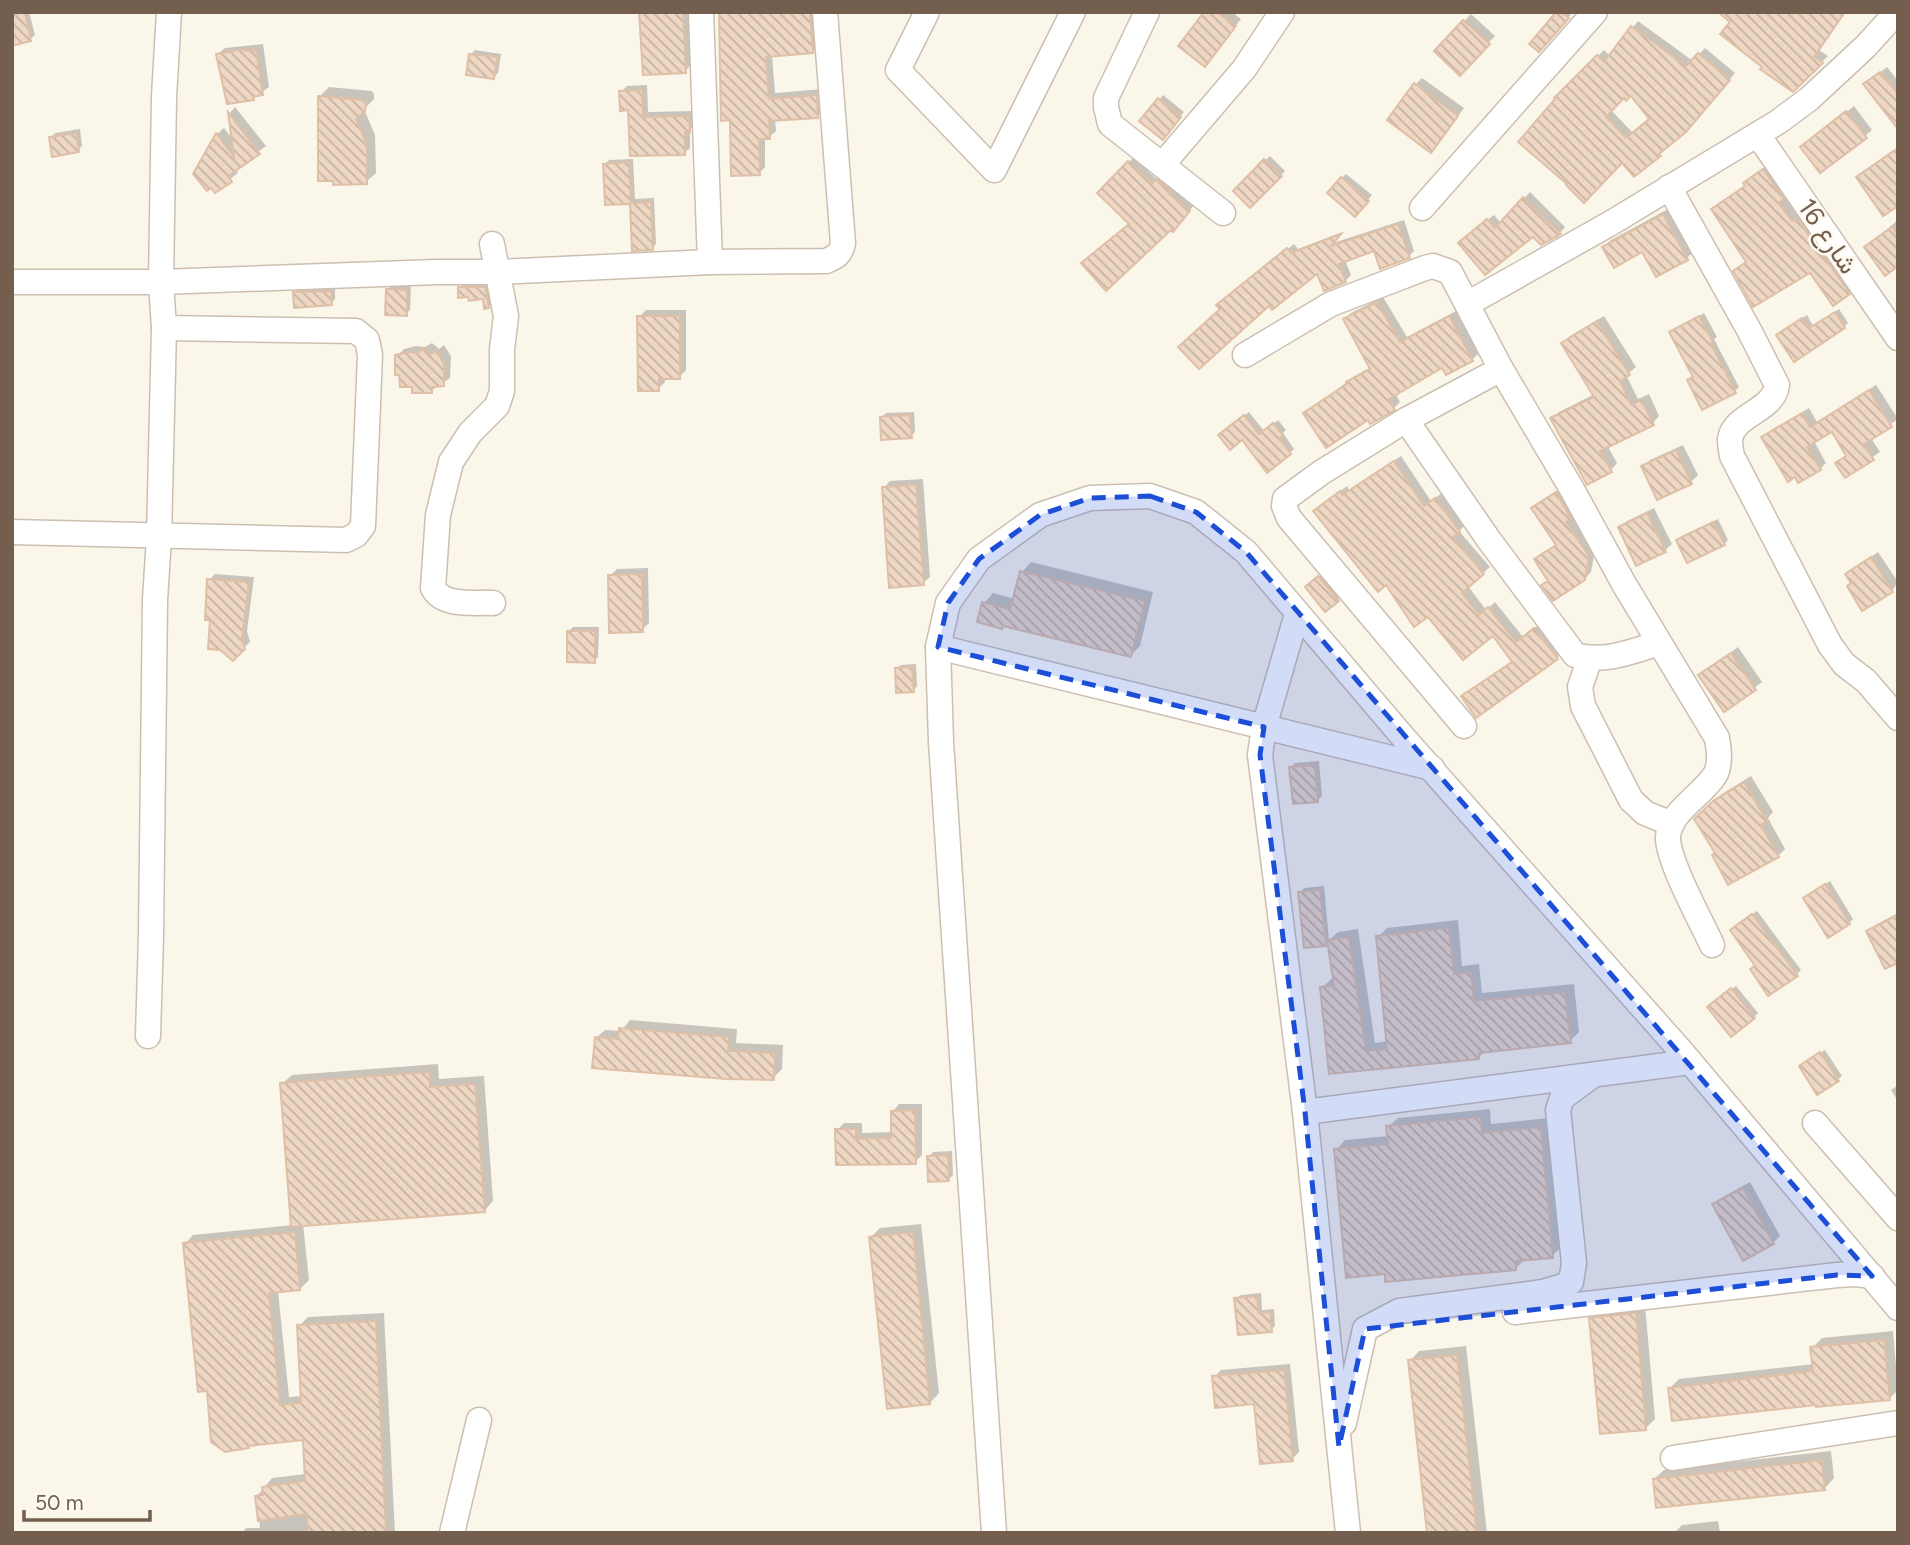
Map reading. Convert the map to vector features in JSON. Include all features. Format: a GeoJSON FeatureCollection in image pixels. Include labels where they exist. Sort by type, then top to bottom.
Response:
{"type":"FeatureCollection","features":[{"type":"Feature","properties":{"kind":"street"},"geometry":{"type":"LineString","coordinates":[[148,1037],[155,600],[164,328],[161,282],[164,97],[169,12]]}},
{"type":"Feature","properties":{"kind":"street"},"geometry":{"type":"LineString","coordinates":[[701,12],[710,262]]}},
{"type":"Feature","properties":{"kind":"street"},"geometry":{"type":"LineString","coordinates":[[12,282],[161,282],[498,272],[710,262],[827,261],[842,251],[844,243],[825,12]]}},
{"type":"Feature","properties":{"kind":"street"},"geometry":{"type":"LineString","coordinates":[[927,12],[898,70],[994,170],[1073,12]]}},
{"type":"Feature","properties":{"kind":"street"},"geometry":{"type":"LineString","coordinates":[[1147,12],[1106,97],[1110,124],[1223,213]]}},
{"type":"Feature","properties":{"kind":"street"},"geometry":{"type":"LineString","coordinates":[[1163,165],[1244,69],[1282,12]]}},
{"type":"Feature","properties":{"kind":"street"},"geometry":{"type":"LineString","coordinates":[[1422,208],[1595,12]]}},
{"type":"Feature","properties":{"kind":"street"},"geometry":{"type":"LineString","coordinates":[[1469,303],[1758,135],[1809,99],[1865,47],[1897,12]]}},
{"type":"Feature","properties":{"kind":"street","name":"شارع 16"},"geometry":{"type":"LineString","coordinates":[[1758,135],[1898,338]]}},
{"type":"Feature","properties":{"kind":"street"},"geometry":{"type":"LineString","coordinates":[[1669,187],[1777,385],[1776,394],[1770,401],[1734,431],[1730,440],[1736,467],[1830,645],[1844,664],[1866,681],[1898,718]]}},
{"type":"Feature","properties":{"kind":"street"},"geometry":{"type":"LineString","coordinates":[[492,244],[506,316],[502,349],[502,391],[497,406],[470,433],[451,462],[438,515],[433,588],[438,596],[445,600],[493,603]]}},
{"type":"Feature","properties":{"kind":"street"},"geometry":{"type":"LineString","coordinates":[[1245,355],[1331,304],[1425,268],[1433,266],[1451,272],[1501,369],[1717,738],[1720,753],[1716,773],[1672,824],[1668,841],[1674,861],[1712,945]]}},
{"type":"Feature","properties":{"kind":"street"},"geometry":{"type":"LineString","coordinates":[[12,532],[346,540],[356,535],[363,526],[370,355],[367,340],[356,331],[164,328]]}},
{"type":"Feature","properties":{"kind":"street"},"geometry":{"type":"LineString","coordinates":[[1464,726],[1285,513],[1285,499],[1406,420],[1501,369]]}},
{"type":"Feature","properties":{"kind":"street"},"geometry":{"type":"LineString","coordinates":[[1406,420],[1489,541],[1575,655],[1590,658],[1620,655],[1659,643]]}},
{"type":"Feature","properties":{"kind":"street"},"geometry":{"type":"LineString","coordinates":[[994,1533],[941,742],[938,647],[948,603],[979,559],[1040,515],[1090,498],[1150,496],[1196,512],[1246,552],[1297,614],[1690,1062],[1898,1308]]}},
{"type":"Feature","properties":{"kind":"street"},"geometry":{"type":"LineString","coordinates":[[1297,614],[1264,727],[1260,755],[1306,1112],[1348,1533]]}},
{"type":"Feature","properties":{"kind":"street"},"geometry":{"type":"LineString","coordinates":[[938,647],[1432,768]]}},
{"type":"Feature","properties":{"kind":"street"},"geometry":{"type":"LineString","coordinates":[[1590,658],[1580,687],[1583,706],[1631,800],[1645,813],[1672,824]]}},
{"type":"Feature","properties":{"kind":"street"},"geometry":{"type":"LineString","coordinates":[[1306,1112],[1690,1062]]}},
{"type":"Feature","properties":{"kind":"street"},"geometry":{"type":"LineString","coordinates":[[1339,1447],[1365,1329],[1399,1311],[1543,1292],[1571,1282],[1574,1263],[1558,1110],[1562,1098],[1592,1075]]}},
{"type":"Feature","properties":{"kind":"street"},"geometry":{"type":"LineString","coordinates":[[1815,1123],[1898,1218]]}},
{"type":"Feature","properties":{"kind":"street"},"geometry":{"type":"LineString","coordinates":[[1365,1329],[1837,1275],[1872,1276]]}},
{"type":"Feature","properties":{"kind":"street"},"geometry":{"type":"LineString","coordinates":[[452,1533],[478,1420]]}},
{"type":"Feature","properties":{"kind":"street"},"geometry":{"type":"LineString","coordinates":[[1673,1458],[1898,1423]]}},
{"type":"Feature","properties":{"kind":"highlighted area"},"geometry":{"type":"Polygon","coordinates":[[[1150,496],[1196,512],[1246,552],[1872,1276],[1837,1275],[1365,1329],[1339,1447],[1305,1112],[1260,755],[1264,727],[938,647],[948,603],[979,559],[1040,515],[1090,498],[1150,496]]]}},
{"type":"Feature","properties":{"kind":"building"},"geometry":{"type":"Polygon","coordinates":[[[25,12],[31,41],[12,46],[12,15],[25,12]]]}},
{"type":"Feature","properties":{"kind":"building"},"geometry":{"type":"Polygon","coordinates":[[[639,12],[683,12],[686,73],[643,75],[639,12]]]}},
{"type":"Feature","properties":{"kind":"building"},"geometry":{"type":"Polygon","coordinates":[[[719,12],[810,12],[813,53],[766,57],[769,99],[817,95],[818,118],[769,121],[770,139],[759,139],[760,175],[731,176],[730,120],[721,121],[719,12]]]}},
{"type":"Feature","properties":{"kind":"building"},"geometry":{"type":"Polygon","coordinates":[[[1204,12],[1217,12],[1236,26],[1205,67],[1178,46],[1204,12]]]}},
{"type":"Feature","properties":{"kind":"building"},"geometry":{"type":"Polygon","coordinates":[[[1556,12],[1562,12],[1569,18],[1539,52],[1529,44],[1556,12]]]}},
{"type":"Feature","properties":{"kind":"building"},"geometry":{"type":"Polygon","coordinates":[[[1718,12],[1845,12],[1814,57],[1823,63],[1793,92],[1760,69],[1762,67],[1720,34],[1730,22],[1718,12]]]}},
{"type":"Feature","properties":{"kind":"building"},"geometry":{"type":"Polygon","coordinates":[[[1463,20],[1490,44],[1460,76],[1434,51],[1463,20]]]}},
{"type":"Feature","properties":{"kind":"building"},"geometry":{"type":"Polygon","coordinates":[[[1631,26],[1686,66],[1698,53],[1730,80],[1686,132],[1659,154],[1661,156],[1634,177],[1622,163],[1584,203],[1567,184],[1518,142],[1554,98],[1597,55],[1604,62],[1631,26]],[[1631,96],[1626,101],[1624,98],[1606,117],[1626,138],[1649,119],[1631,96]]]}},
{"type":"Feature","properties":{"kind":"building"},"geometry":{"type":"Polygon","coordinates":[[[256,50],[263,95],[253,97],[254,100],[227,104],[216,54],[256,50]]]}},
{"type":"Feature","properties":{"kind":"building"},"geometry":{"type":"Polygon","coordinates":[[[469,54],[497,57],[494,79],[466,75],[469,54]]]}},
{"type":"Feature","properties":{"kind":"building"},"geometry":{"type":"Polygon","coordinates":[[[1880,72],[1898,94],[1898,129],[1863,84],[1880,72]]]}},
{"type":"Feature","properties":{"kind":"building"},"geometry":{"type":"Polygon","coordinates":[[[1414,83],[1458,116],[1431,153],[1387,120],[1414,83]]]}},
{"type":"Feature","properties":{"kind":"building"},"geometry":{"type":"Polygon","coordinates":[[[642,90],[643,117],[689,116],[690,132],[685,132],[685,155],[630,156],[628,110],[620,111],[619,91],[642,90]]]}},
{"type":"Feature","properties":{"kind":"building"},"geometry":{"type":"Polygon","coordinates":[[[318,96],[362,100],[366,104],[365,111],[356,119],[367,145],[367,184],[333,185],[333,181],[318,181],[318,96]]]}},
{"type":"Feature","properties":{"kind":"building"},"geometry":{"type":"Polygon","coordinates":[[[1158,98],[1181,117],[1163,140],[1139,121],[1158,98]]]}},
{"type":"Feature","properties":{"kind":"building"},"geometry":{"type":"Polygon","coordinates":[[[1846,111],[1867,138],[1820,173],[1800,147],[1846,111]]]}},
{"type":"Feature","properties":{"kind":"building"},"geometry":{"type":"Polygon","coordinates":[[[228,112],[260,154],[228,176],[232,182],[215,193],[211,188],[207,191],[193,174],[216,133],[234,157],[228,112]]]}},
{"type":"Feature","properties":{"kind":"building"},"geometry":{"type":"Polygon","coordinates":[[[76,133],[79,152],[52,157],[49,137],[76,133]]]}},
{"type":"Feature","properties":{"kind":"building"},"geometry":{"type":"Polygon","coordinates":[[[1898,148],[1898,206],[1883,216],[1856,177],[1898,148]]]}},
{"type":"Feature","properties":{"kind":"building"},"geometry":{"type":"Polygon","coordinates":[[[1264,159],[1282,176],[1250,208],[1233,191],[1264,159]]]}},
{"type":"Feature","properties":{"kind":"building"},"geometry":{"type":"Polygon","coordinates":[[[1128,161],[1152,184],[1156,179],[1170,190],[1168,193],[1190,211],[1173,232],[1171,230],[1106,291],[1081,263],[1129,224],[1097,193],[1128,161]]]}},
{"type":"Feature","properties":{"kind":"building"},"geometry":{"type":"Polygon","coordinates":[[[629,162],[631,203],[651,202],[653,250],[632,251],[630,204],[605,205],[603,164],[629,162]]]}},
{"type":"Feature","properties":{"kind":"building"},"geometry":{"type":"Polygon","coordinates":[[[1763,169],[1784,199],[1779,203],[1792,221],[1797,218],[1850,294],[1833,306],[1810,273],[1753,307],[1733,271],[1746,262],[1711,209],[1745,186],[1743,183],[1763,169]]]}},
{"type":"Feature","properties":{"kind":"building"},"geometry":{"type":"Polygon","coordinates":[[[1341,177],[1369,201],[1355,217],[1327,193],[1341,177]]]}},
{"type":"Feature","properties":{"kind":"building"},"geometry":{"type":"Polygon","coordinates":[[[1523,197],[1561,234],[1541,245],[1533,237],[1485,275],[1458,243],[1487,219],[1495,228],[1523,197]]]}},
{"type":"Feature","properties":{"kind":"building"},"geometry":{"type":"Polygon","coordinates":[[[1663,214],[1688,260],[1656,277],[1642,252],[1614,268],[1602,247],[1663,214]]]}},
{"type":"Feature","properties":{"kind":"building"},"geometry":{"type":"Polygon","coordinates":[[[1398,224],[1410,258],[1380,269],[1374,251],[1339,264],[1346,282],[1324,291],[1317,274],[1272,310],[1269,306],[1199,369],[1178,347],[1220,309],[1216,305],[1287,248],[1291,253],[1341,234],[1331,246],[1398,224]]]}},
{"type":"Feature","properties":{"kind":"building"},"geometry":{"type":"Polygon","coordinates":[[[1892,227],[1898,235],[1898,266],[1885,276],[1864,247],[1892,227]]]}},
{"type":"Feature","properties":{"kind":"building"},"geometry":{"type":"Polygon","coordinates":[[[458,287],[485,287],[489,308],[484,309],[483,299],[469,301],[468,297],[458,298],[458,287]]]}},
{"type":"Feature","properties":{"kind":"building"},"geometry":{"type":"Polygon","coordinates":[[[386,289],[407,290],[407,316],[385,315],[386,289]]]}},
{"type":"Feature","properties":{"kind":"building"},"geometry":{"type":"Polygon","coordinates":[[[331,291],[332,305],[294,308],[293,292],[331,291]]]}},
{"type":"Feature","properties":{"kind":"building"},"geometry":{"type":"Polygon","coordinates":[[[1377,302],[1400,342],[1449,316],[1473,361],[1446,375],[1442,368],[1389,399],[1395,410],[1370,424],[1368,420],[1326,448],[1303,413],[1347,384],[1346,382],[1370,369],[1343,319],[1377,302]]]}},
{"type":"Feature","properties":{"kind":"building"},"geometry":{"type":"Polygon","coordinates":[[[1835,312],[1845,328],[1794,362],[1776,335],[1802,318],[1809,328],[1835,312]]]}},
{"type":"Feature","properties":{"kind":"building"},"geometry":{"type":"Polygon","coordinates":[[[637,316],[680,316],[680,379],[659,379],[659,391],[638,391],[637,316]]]}},
{"type":"Feature","properties":{"kind":"building"},"geometry":{"type":"Polygon","coordinates":[[[1699,316],[1736,393],[1702,410],[1687,380],[1693,377],[1669,332],[1699,316]]]}},
{"type":"Feature","properties":{"kind":"building"},"geometry":{"type":"Polygon","coordinates":[[[1597,321],[1630,375],[1620,381],[1631,405],[1641,400],[1654,425],[1600,451],[1612,472],[1587,485],[1550,418],[1594,397],[1561,343],[1597,321]]]}},
{"type":"Feature","properties":{"kind":"building"},"geometry":{"type":"Polygon","coordinates":[[[424,349],[431,354],[437,350],[444,364],[444,386],[432,387],[432,393],[412,393],[412,387],[400,387],[399,375],[395,375],[395,355],[417,353],[424,349]]]}},
{"type":"Feature","properties":{"kind":"building"},"geometry":{"type":"Polygon","coordinates":[[[1869,390],[1892,427],[1864,444],[1874,460],[1845,478],[1835,463],[1846,456],[1832,432],[1807,447],[1821,470],[1798,483],[1795,477],[1788,482],[1761,437],[1802,413],[1810,427],[1869,390]]]}},
{"type":"Feature","properties":{"kind":"building"},"geometry":{"type":"Polygon","coordinates":[[[910,415],[912,438],[881,440],[880,417],[910,415]]]}},
{"type":"Feature","properties":{"kind":"building"},"geometry":{"type":"Polygon","coordinates":[[[1244,415],[1259,434],[1273,423],[1283,436],[1279,438],[1291,454],[1267,473],[1242,440],[1230,450],[1218,435],[1244,415]]]}},
{"type":"Feature","properties":{"kind":"building"},"geometry":{"type":"Polygon","coordinates":[[[1676,450],[1692,484],[1657,500],[1641,466],[1676,450]]]}},
{"type":"Feature","properties":{"kind":"building"},"geometry":{"type":"Polygon","coordinates":[[[1394,461],[1424,506],[1435,498],[1460,532],[1453,537],[1484,574],[1462,593],[1479,615],[1488,607],[1516,642],[1534,628],[1558,659],[1476,718],[1461,696],[1512,662],[1493,636],[1463,660],[1428,617],[1414,627],[1386,585],[1378,592],[1313,511],[1340,491],[1342,495],[1394,461]]]}},
{"type":"Feature","properties":{"kind":"building"},"geometry":{"type":"Polygon","coordinates":[[[916,485],[924,585],[889,588],[882,487],[916,485]]]}},
{"type":"Feature","properties":{"kind":"building"},"geometry":{"type":"Polygon","coordinates":[[[1556,492],[1571,519],[1566,522],[1589,556],[1585,580],[1553,601],[1541,585],[1548,581],[1534,559],[1556,545],[1531,508],[1556,492]]]}},
{"type":"Feature","properties":{"kind":"building"},"geometry":{"type":"Polygon","coordinates":[[[1647,513],[1666,552],[1636,566],[1618,527],[1647,513]]]}},
{"type":"Feature","properties":{"kind":"building"},"geometry":{"type":"Polygon","coordinates":[[[1713,522],[1725,545],[1687,563],[1676,540],[1713,522]]]}},
{"type":"Feature","properties":{"kind":"building"},"geometry":{"type":"Polygon","coordinates":[[[1871,557],[1893,592],[1862,611],[1847,586],[1851,583],[1845,574],[1871,557]]]}},
{"type":"Feature","properties":{"kind":"building"},"geometry":{"type":"Polygon","coordinates":[[[1020,571],[1145,601],[1131,657],[977,622],[982,602],[1010,609],[1020,571]]]}},
{"type":"Feature","properties":{"kind":"building"},"geometry":{"type":"Polygon","coordinates":[[[642,574],[643,632],[609,633],[608,575],[642,574]]]}},
{"type":"Feature","properties":{"kind":"building"},"geometry":{"type":"Polygon","coordinates":[[[1318,576],[1339,601],[1325,612],[1305,587],[1318,576]]]}},
{"type":"Feature","properties":{"kind":"building"},"geometry":{"type":"Polygon","coordinates":[[[207,579],[249,582],[242,638],[245,649],[233,661],[220,650],[208,649],[210,620],[205,620],[207,579]]]}},
{"type":"Feature","properties":{"kind":"building"},"geometry":{"type":"Polygon","coordinates":[[[567,631],[595,631],[595,663],[567,662],[567,631]]]}},
{"type":"Feature","properties":{"kind":"building"},"geometry":{"type":"Polygon","coordinates":[[[1731,653],[1756,690],[1724,712],[1698,675],[1731,653]]]}},
{"type":"Feature","properties":{"kind":"building"},"geometry":{"type":"Polygon","coordinates":[[[912,667],[914,692],[896,693],[895,668],[912,667]]]}},
{"type":"Feature","properties":{"kind":"building"},"geometry":{"type":"Polygon","coordinates":[[[1315,765],[1318,802],[1293,804],[1289,767],[1315,765]]]}},
{"type":"Feature","properties":{"kind":"building"},"geometry":{"type":"Polygon","coordinates":[[[1744,782],[1767,821],[1761,825],[1779,857],[1728,885],[1712,855],[1715,853],[1694,819],[1713,801],[1744,782]]]}},
{"type":"Feature","properties":{"kind":"building"},"geometry":{"type":"Polygon","coordinates":[[[1825,884],[1850,924],[1828,938],[1803,898],[1825,884]]]}},
{"type":"Feature","properties":{"kind":"building"},"geometry":{"type":"Polygon","coordinates":[[[1320,890],[1326,946],[1304,948],[1298,892],[1320,890]]]}},
{"type":"Feature","properties":{"kind":"building"},"geometry":{"type":"Polygon","coordinates":[[[1752,914],[1798,976],[1768,996],[1750,969],[1755,966],[1730,930],[1752,914]]]}},
{"type":"Feature","properties":{"kind":"building"},"geometry":{"type":"Polygon","coordinates":[[[1898,915],[1898,963],[1885,969],[1866,931],[1898,915]]]}},
{"type":"Feature","properties":{"kind":"building"},"geometry":{"type":"Polygon","coordinates":[[[1449,928],[1454,974],[1471,972],[1474,1001],[1565,992],[1571,1043],[1479,1053],[1479,1059],[1329,1074],[1320,987],[1334,986],[1327,940],[1349,937],[1366,1051],[1387,1049],[1376,936],[1449,928]]]}},
{"type":"Feature","properties":{"kind":"building"},"geometry":{"type":"Polygon","coordinates":[[[1731,988],[1755,1018],[1731,1037],[1707,1007],[1731,988]]]}},
{"type":"Feature","properties":{"kind":"building"},"geometry":{"type":"Polygon","coordinates":[[[619,1028],[729,1037],[728,1051],[775,1053],[774,1080],[726,1079],[592,1068],[595,1037],[618,1039],[619,1028]]]}},
{"type":"Feature","properties":{"kind":"building"},"geometry":{"type":"Polygon","coordinates":[[[1820,1052],[1839,1081],[1817,1095],[1799,1066],[1820,1052]]]}},
{"type":"Feature","properties":{"kind":"building"},"geometry":{"type":"Polygon","coordinates":[[[429,1072],[430,1087],[475,1084],[485,1212],[291,1227],[280,1083],[429,1072]]]}},
{"type":"Feature","properties":{"kind":"building"},"geometry":{"type":"Polygon","coordinates":[[[915,1110],[916,1164],[836,1165],[835,1129],[856,1129],[856,1139],[891,1138],[891,1111],[915,1110]]]}},
{"type":"Feature","properties":{"kind":"building"},"geometry":{"type":"Polygon","coordinates":[[[1481,1117],[1482,1133],[1541,1127],[1553,1258],[1516,1261],[1516,1270],[1385,1282],[1385,1274],[1346,1278],[1334,1149],[1388,1144],[1386,1126],[1481,1117]]]}},
{"type":"Feature","properties":{"kind":"building"},"geometry":{"type":"Polygon","coordinates":[[[948,1155],[949,1181],[928,1182],[927,1156],[948,1155]]]}},
{"type":"Feature","properties":{"kind":"building"},"geometry":{"type":"Polygon","coordinates":[[[1743,1188],[1774,1244],[1743,1261],[1712,1204],[1743,1188]]]}},
{"type":"Feature","properties":{"kind":"building"},"geometry":{"type":"Polygon","coordinates":[[[295,1232],[300,1290],[269,1293],[280,1405],[301,1403],[297,1325],[376,1321],[386,1533],[308,1533],[307,1514],[258,1521],[255,1496],[263,1495],[262,1487],[305,1481],[303,1440],[248,1446],[249,1448],[225,1452],[211,1442],[207,1391],[198,1392],[183,1243],[295,1232]]]}},
{"type":"Feature","properties":{"kind":"building"},"geometry":{"type":"Polygon","coordinates":[[[913,1232],[930,1404],[887,1409],[869,1237],[913,1232]]]}},
{"type":"Feature","properties":{"kind":"building"},"geometry":{"type":"Polygon","coordinates":[[[1257,1296],[1259,1313],[1270,1312],[1272,1332],[1238,1335],[1234,1298],[1257,1296]]]}},
{"type":"Feature","properties":{"kind":"building"},"geometry":{"type":"Polygon","coordinates":[[[1636,1313],[1646,1430],[1600,1434],[1589,1318],[1636,1313]]]}},
{"type":"Feature","properties":{"kind":"building"},"geometry":{"type":"Polygon","coordinates":[[[1884,1340],[1890,1400],[1816,1405],[1672,1421],[1668,1388],[1813,1371],[1810,1347],[1884,1340]]]}},
{"type":"Feature","properties":{"kind":"building"},"geometry":{"type":"Polygon","coordinates":[[[1457,1355],[1477,1533],[1427,1533],[1408,1360],[1457,1355]]]}},
{"type":"Feature","properties":{"kind":"building"},"geometry":{"type":"Polygon","coordinates":[[[1284,1370],[1293,1461],[1260,1464],[1254,1404],[1215,1408],[1212,1376],[1284,1370]]]}},
{"type":"Feature","properties":{"kind":"building"},"geometry":{"type":"Polygon","coordinates":[[[1822,1460],[1825,1490],[1656,1508],[1653,1479],[1822,1460]]]}}]}
